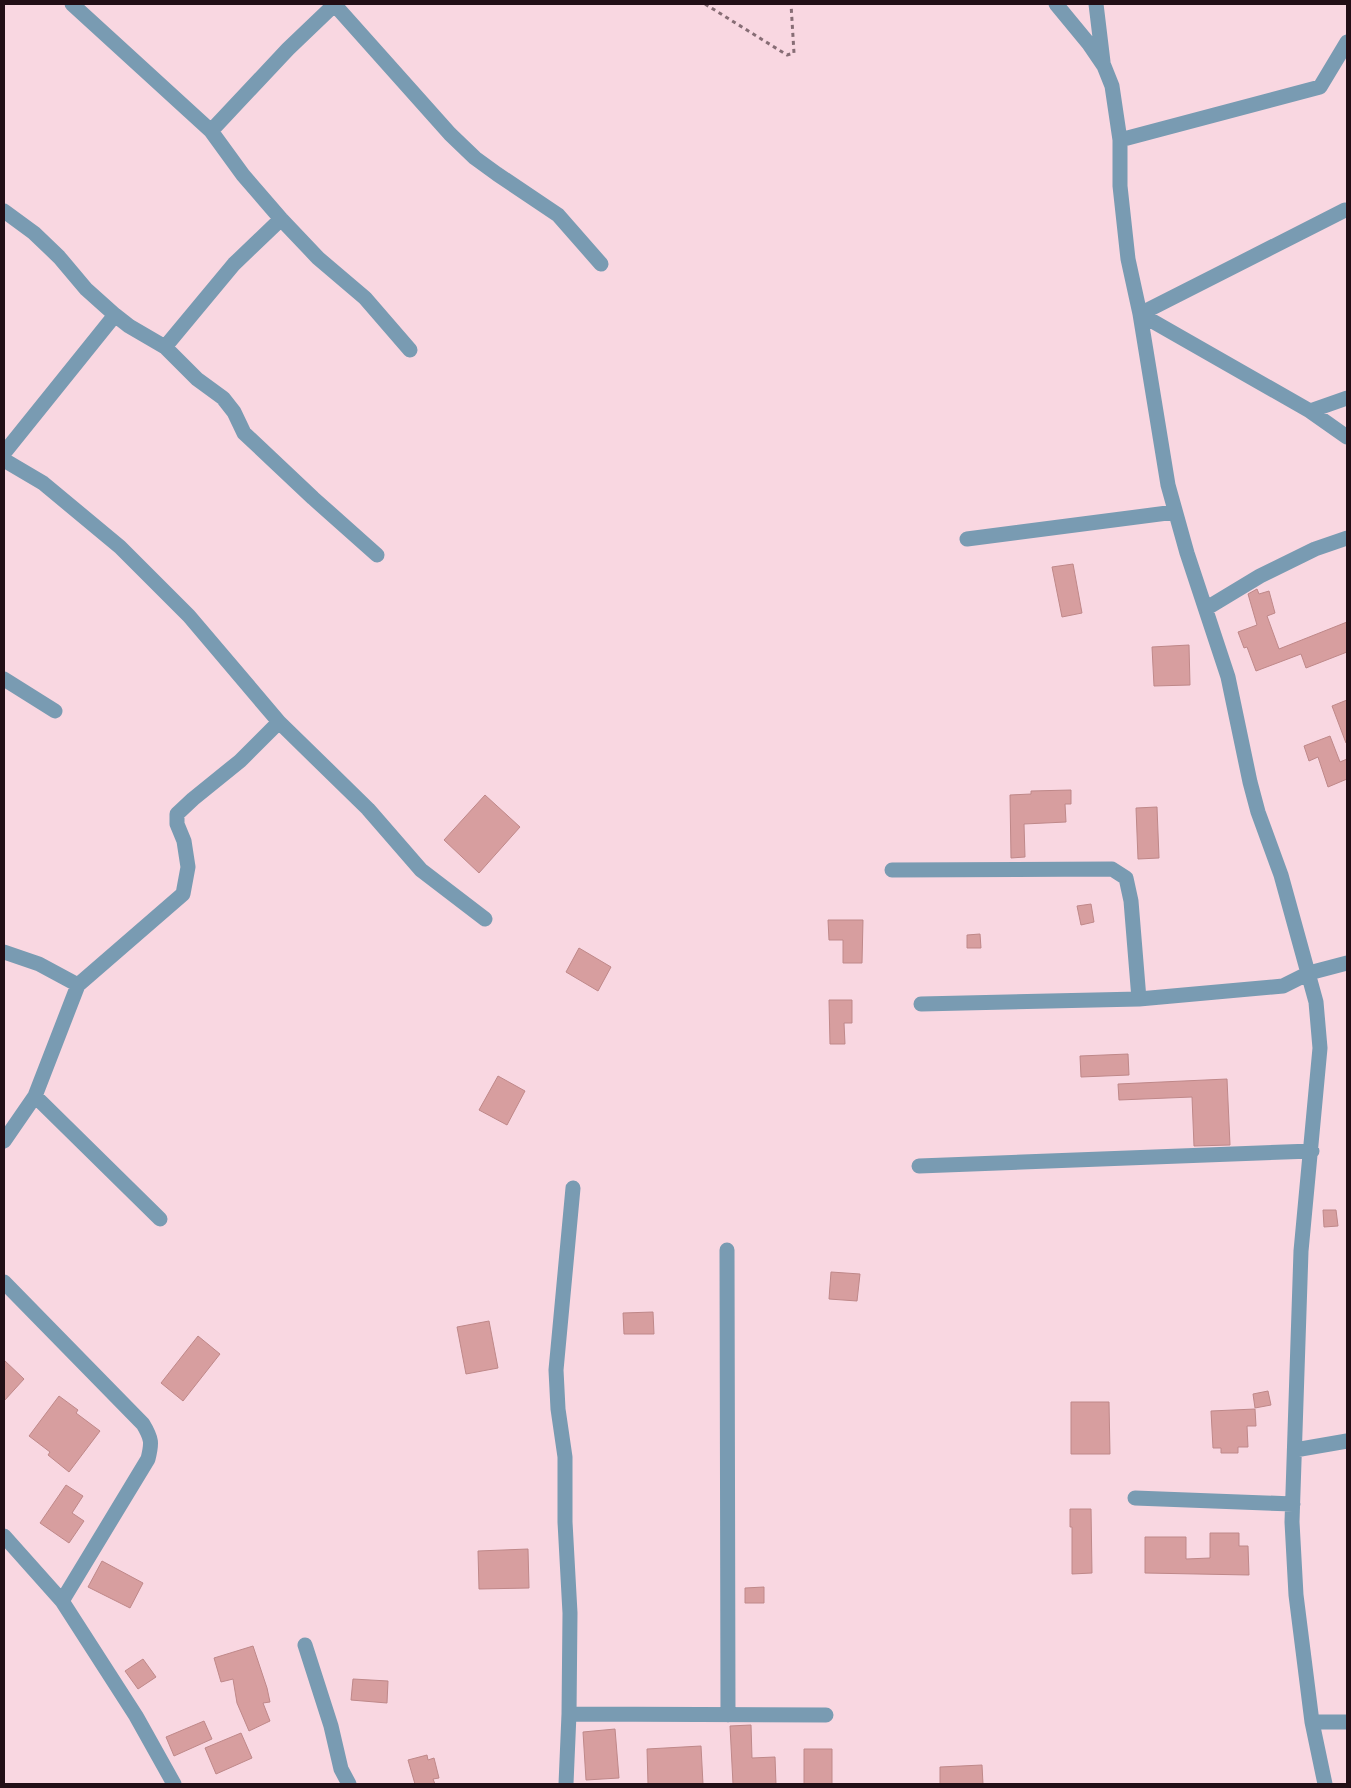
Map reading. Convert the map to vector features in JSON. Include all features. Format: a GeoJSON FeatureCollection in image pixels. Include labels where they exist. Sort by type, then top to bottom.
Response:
{"type":"FeatureCollection","features":[{"type":"Feature","properties":{"kind":"street"},"geometry":{"type":"LineString","coordinates":[[72,4],[211,131],[243,175],[281,219],[318,258],[365,298],[410,350]]}},
{"type":"Feature","properties":{"kind":"street"},"geometry":{"type":"LineString","coordinates":[[211,131],[288,49],[335,4],[450,134],[475,158],[558,215],[602,264]]}},
{"type":"Feature","properties":{"kind":"street"},"geometry":{"type":"LineString","coordinates":[[1056,4],[1089,44],[1104,66],[1112,86],[1120,140],[1120,186],[1128,259],[1140,314],[1168,485],[1187,552],[1228,677],[1258,812],[1281,875],[1316,1002],[1320,1048],[1312,1151],[1301,1251],[1292,1522],[1296,1595],[1312,1722],[1325,1784]]}},
{"type":"Feature","properties":{"kind":"street"},"geometry":{"type":"LineString","coordinates":[[1096,4],[1104,66]]}},
{"type":"Feature","properties":{"kind":"street"},"geometry":{"type":"LineString","coordinates":[[1120,140],[1320,87],[1347,42]]}},
{"type":"Feature","properties":{"kind":"street"},"geometry":{"type":"LineString","coordinates":[[1140,314],[1345,210]]}},
{"type":"Feature","properties":{"kind":"street"},"geometry":{"type":"LineString","coordinates":[[4,211],[34,233],[86,289],[115,315],[165,347],[197,379],[223,398],[251,440],[312,498],[377,555]]}},
{"type":"Feature","properties":{"kind":"street"},"geometry":{"type":"LineString","coordinates":[[165,347],[234,264],[281,219]]}},
{"type":"Feature","properties":{"kind":"street"},"geometry":{"type":"LineString","coordinates":[[1140,314],[1310,410],[1347,437]]}},
{"type":"Feature","properties":{"kind":"street"},"geometry":{"type":"LineString","coordinates":[[4,453],[115,315]]}},
{"type":"Feature","properties":{"kind":"street"},"geometry":{"type":"LineString","coordinates":[[1310,410],[1347,398]]}},
{"type":"Feature","properties":{"kind":"street"},"geometry":{"type":"LineString","coordinates":[[4,460],[43,482],[120,547],[189,616],[279,722],[368,809],[421,870],[485,919]]}},
{"type":"Feature","properties":{"kind":"street"},"geometry":{"type":"LineString","coordinates":[[967,539],[1175,512]]}},
{"type":"Feature","properties":{"kind":"street"},"geometry":{"type":"LineString","coordinates":[[1206,608],[1260,576],[1315,549],[1347,538]]}},
{"type":"Feature","properties":{"kind":"street"},"geometry":{"type":"LineString","coordinates":[[4,679],[54,711]]}},
{"type":"Feature","properties":{"kind":"street"},"geometry":{"type":"LineString","coordinates":[[4,1141],[35,1096],[78,985],[183,894],[188,867],[184,840],[177,824],[177,814],[192,799],[240,761],[279,722]]}},
{"type":"Feature","properties":{"kind":"street"},"geometry":{"type":"LineString","coordinates":[[892,870],[1112,869],[1126,878],[1130,893],[1139,999]]}},
{"type":"Feature","properties":{"kind":"street"},"geometry":{"type":"LineString","coordinates":[[4,952],[39,964],[78,985]]}},
{"type":"Feature","properties":{"kind":"street"},"geometry":{"type":"LineString","coordinates":[[921,1004],[1139,999],[1283,986],[1309,973],[1347,963]]}},
{"type":"Feature","properties":{"kind":"street"},"geometry":{"type":"LineString","coordinates":[[35,1096],[160,1219]]}},
{"type":"Feature","properties":{"kind":"street"},"geometry":{"type":"LineString","coordinates":[[919,1166],[1312,1151]]}},
{"type":"Feature","properties":{"kind":"street"},"geometry":{"type":"LineString","coordinates":[[566,1784],[570,1613],[565,1522],[565,1457],[558,1409],[556,1370],[573,1188]]}},
{"type":"Feature","properties":{"kind":"street"},"geometry":{"type":"LineString","coordinates":[[727,1250],[728,1714]]}},
{"type":"Feature","properties":{"kind":"street"},"geometry":{"type":"LineString","coordinates":[[4,1282],[143,1424],[151,1438],[152,1446],[148,1459],[62,1602]]}},
{"type":"Feature","properties":{"kind":"street"},"geometry":{"type":"LineString","coordinates":[[1295,1450],[1347,1441]]}},
{"type":"Feature","properties":{"kind":"street"},"geometry":{"type":"LineString","coordinates":[[1135,1498],[1293,1504]]}},
{"type":"Feature","properties":{"kind":"street"},"geometry":{"type":"LineString","coordinates":[[4,1536],[62,1602],[136,1716],[174,1784]]}},
{"type":"Feature","properties":{"kind":"street"},"geometry":{"type":"LineString","coordinates":[[305,1646],[331,1726],[341,1769],[349,1784]]}},
{"type":"Feature","properties":{"kind":"street"},"geometry":{"type":"LineString","coordinates":[[569,1714],[826,1715]]}},
{"type":"Feature","properties":{"kind":"street"},"geometry":{"type":"LineString","coordinates":[[1312,1722],[1347,1722]]}},
{"type":"Feature","properties":{"kind":"path"},"geometry":{"type":"LineString","coordinates":[[705,4],[787,55],[794,53],[790,4]]}},
{"type":"Feature","properties":{"kind":"building"},"geometry":{"type":"Polygon","coordinates":[[[1073,564],[1082,613],[1062,617],[1052,567],[1073,564]]]}},
{"type":"Feature","properties":{"kind":"building"},"geometry":{"type":"Polygon","coordinates":[[[1257,589],[1259,594],[1269,591],[1275,613],[1267,616],[1279,649],[1347,622],[1347,652],[1306,668],[1301,654],[1256,671],[1247,647],[1244,648],[1238,632],[1257,625],[1248,594],[1257,589]]]}},
{"type":"Feature","properties":{"kind":"building"},"geometry":{"type":"Polygon","coordinates":[[[1189,645],[1190,685],[1154,686],[1152,647],[1189,645]]]}},
{"type":"Feature","properties":{"kind":"building"},"geometry":{"type":"Polygon","coordinates":[[[1347,700],[1347,743],[1346,743],[1332,706],[1347,700]]]}},
{"type":"Feature","properties":{"kind":"building"},"geometry":{"type":"Polygon","coordinates":[[[1330,736],[1340,762],[1347,759],[1347,779],[1328,787],[1318,757],[1309,761],[1304,746],[1330,736]]]}},
{"type":"Feature","properties":{"kind":"building"},"geometry":{"type":"Polygon","coordinates":[[[1071,790],[1071,804],[1065,804],[1066,822],[1024,824],[1025,857],[1011,858],[1010,795],[1031,794],[1031,791],[1071,790]]]}},
{"type":"Feature","properties":{"kind":"building"},"geometry":{"type":"Polygon","coordinates":[[[485,795],[520,827],[479,873],[444,840],[485,795]]]}},
{"type":"Feature","properties":{"kind":"building"},"geometry":{"type":"Polygon","coordinates":[[[1157,807],[1159,858],[1138,859],[1136,808],[1157,807]]]}},
{"type":"Feature","properties":{"kind":"building"},"geometry":{"type":"Polygon","coordinates":[[[1091,904],[1094,922],[1081,925],[1077,906],[1091,904]]]}},
{"type":"Feature","properties":{"kind":"building"},"geometry":{"type":"Polygon","coordinates":[[[828,920],[863,920],[862,963],[843,963],[843,940],[829,940],[828,920]]]}},
{"type":"Feature","properties":{"kind":"building"},"geometry":{"type":"Polygon","coordinates":[[[980,934],[981,948],[967,948],[967,935],[980,934]]]}},
{"type":"Feature","properties":{"kind":"building"},"geometry":{"type":"Polygon","coordinates":[[[579,948],[611,967],[598,991],[566,972],[579,948]]]}},
{"type":"Feature","properties":{"kind":"building"},"geometry":{"type":"Polygon","coordinates":[[[829,1000],[852,1000],[852,1023],[844,1023],[845,1044],[830,1044],[829,1000]]]}},
{"type":"Feature","properties":{"kind":"building"},"geometry":{"type":"Polygon","coordinates":[[[1128,1054],[1129,1075],[1081,1077],[1080,1056],[1128,1054]]]}},
{"type":"Feature","properties":{"kind":"building"},"geometry":{"type":"Polygon","coordinates":[[[498,1076],[525,1091],[507,1125],[479,1110],[498,1076]]]}},
{"type":"Feature","properties":{"kind":"building"},"geometry":{"type":"Polygon","coordinates":[[[1227,1079],[1230,1145],[1194,1146],[1192,1097],[1119,1100],[1118,1084],[1227,1079]]]}},
{"type":"Feature","properties":{"kind":"building"},"geometry":{"type":"Polygon","coordinates":[[[1323,1210],[1336,1210],[1338,1226],[1324,1227],[1323,1210]]]}},
{"type":"Feature","properties":{"kind":"building"},"geometry":{"type":"Polygon","coordinates":[[[831,1272],[860,1274],[857,1301],[829,1299],[831,1272]]]}},
{"type":"Feature","properties":{"kind":"building"},"geometry":{"type":"Polygon","coordinates":[[[653,1312],[654,1334],[624,1334],[623,1313],[653,1312]]]}},
{"type":"Feature","properties":{"kind":"building"},"geometry":{"type":"Polygon","coordinates":[[[489,1321],[498,1368],[466,1374],[457,1327],[489,1321]]]}},
{"type":"Feature","properties":{"kind":"building"},"geometry":{"type":"Polygon","coordinates":[[[198,1336],[220,1354],[183,1401],[161,1383],[198,1336]]]}},
{"type":"Feature","properties":{"kind":"building"},"geometry":{"type":"Polygon","coordinates":[[[4,1360],[24,1379],[4,1401],[4,1360]]]}},
{"type":"Feature","properties":{"kind":"building"},"geometry":{"type":"Polygon","coordinates":[[[1268,1391],[1271,1405],[1255,1408],[1253,1394],[1268,1391]]]}},
{"type":"Feature","properties":{"kind":"building"},"geometry":{"type":"Polygon","coordinates":[[[59,1396],[78,1410],[76,1413],[100,1431],[69,1472],[48,1455],[50,1452],[29,1436],[59,1396]]]}},
{"type":"Feature","properties":{"kind":"building"},"geometry":{"type":"Polygon","coordinates":[[[1071,1402],[1109,1402],[1110,1454],[1071,1454],[1071,1402]]]}},
{"type":"Feature","properties":{"kind":"building"},"geometry":{"type":"Polygon","coordinates":[[[1255,1409],[1256,1426],[1247,1426],[1248,1447],[1238,1447],[1238,1453],[1221,1453],[1221,1448],[1213,1448],[1211,1411],[1255,1409]]]}},
{"type":"Feature","properties":{"kind":"building"},"geometry":{"type":"Polygon","coordinates":[[[66,1485],[83,1496],[72,1513],[84,1521],[69,1543],[40,1523],[66,1485]]]}},
{"type":"Feature","properties":{"kind":"building"},"geometry":{"type":"Polygon","coordinates":[[[1070,1509],[1091,1509],[1092,1573],[1072,1574],[1070,1509]]]}},
{"type":"Feature","properties":{"kind":"building"},"geometry":{"type":"Polygon","coordinates":[[[1210,1533],[1239,1533],[1239,1546],[1248,1546],[1249,1575],[1145,1573],[1145,1537],[1186,1537],[1186,1559],[1210,1558],[1210,1533]]]}},
{"type":"Feature","properties":{"kind":"building"},"geometry":{"type":"Polygon","coordinates":[[[528,1549],[529,1588],[479,1589],[478,1551],[528,1549]]]}},
{"type":"Feature","properties":{"kind":"building"},"geometry":{"type":"Polygon","coordinates":[[[102,1561],[143,1583],[130,1608],[88,1587],[102,1561]]]}},
{"type":"Feature","properties":{"kind":"building"},"geometry":{"type":"Polygon","coordinates":[[[764,1587],[764,1603],[745,1603],[745,1588],[764,1587]]]}},
{"type":"Feature","properties":{"kind":"building"},"geometry":{"type":"Polygon","coordinates":[[[253,1646],[267,1688],[270,1702],[263,1703],[270,1721],[249,1731],[237,1703],[233,1679],[221,1682],[214,1658],[253,1646]]]}},
{"type":"Feature","properties":{"kind":"building"},"geometry":{"type":"Polygon","coordinates":[[[143,1659],[156,1677],[138,1689],[125,1671],[143,1659]]]}},
{"type":"Feature","properties":{"kind":"building"},"geometry":{"type":"Polygon","coordinates":[[[353,1679],[388,1681],[387,1703],[351,1700],[353,1679]]]}},
{"type":"Feature","properties":{"kind":"building"},"geometry":{"type":"Polygon","coordinates":[[[204,1721],[212,1739],[174,1756],[166,1737],[204,1721]]]}},
{"type":"Feature","properties":{"kind":"building"},"geometry":{"type":"Polygon","coordinates":[[[751,1725],[752,1758],[775,1757],[776,1784],[733,1784],[730,1726],[751,1725]]]}},
{"type":"Feature","properties":{"kind":"building"},"geometry":{"type":"Polygon","coordinates":[[[615,1729],[619,1778],[586,1780],[583,1732],[615,1729]]]}},
{"type":"Feature","properties":{"kind":"building"},"geometry":{"type":"Polygon","coordinates":[[[241,1733],[252,1758],[216,1774],[205,1748],[241,1733]]]}},
{"type":"Feature","properties":{"kind":"building"},"geometry":{"type":"Polygon","coordinates":[[[701,1746],[703,1784],[648,1784],[647,1749],[701,1746]]]}},
{"type":"Feature","properties":{"kind":"building"},"geometry":{"type":"Polygon","coordinates":[[[804,1749],[832,1749],[832,1784],[804,1784],[804,1749]]]}},
{"type":"Feature","properties":{"kind":"building"},"geometry":{"type":"Polygon","coordinates":[[[427,1755],[428,1760],[434,1758],[439,1778],[433,1779],[435,1784],[415,1784],[408,1760],[427,1755]]]}},
{"type":"Feature","properties":{"kind":"building"},"geometry":{"type":"Polygon","coordinates":[[[982,1765],[983,1784],[940,1784],[940,1767],[982,1765]]]}}]}
